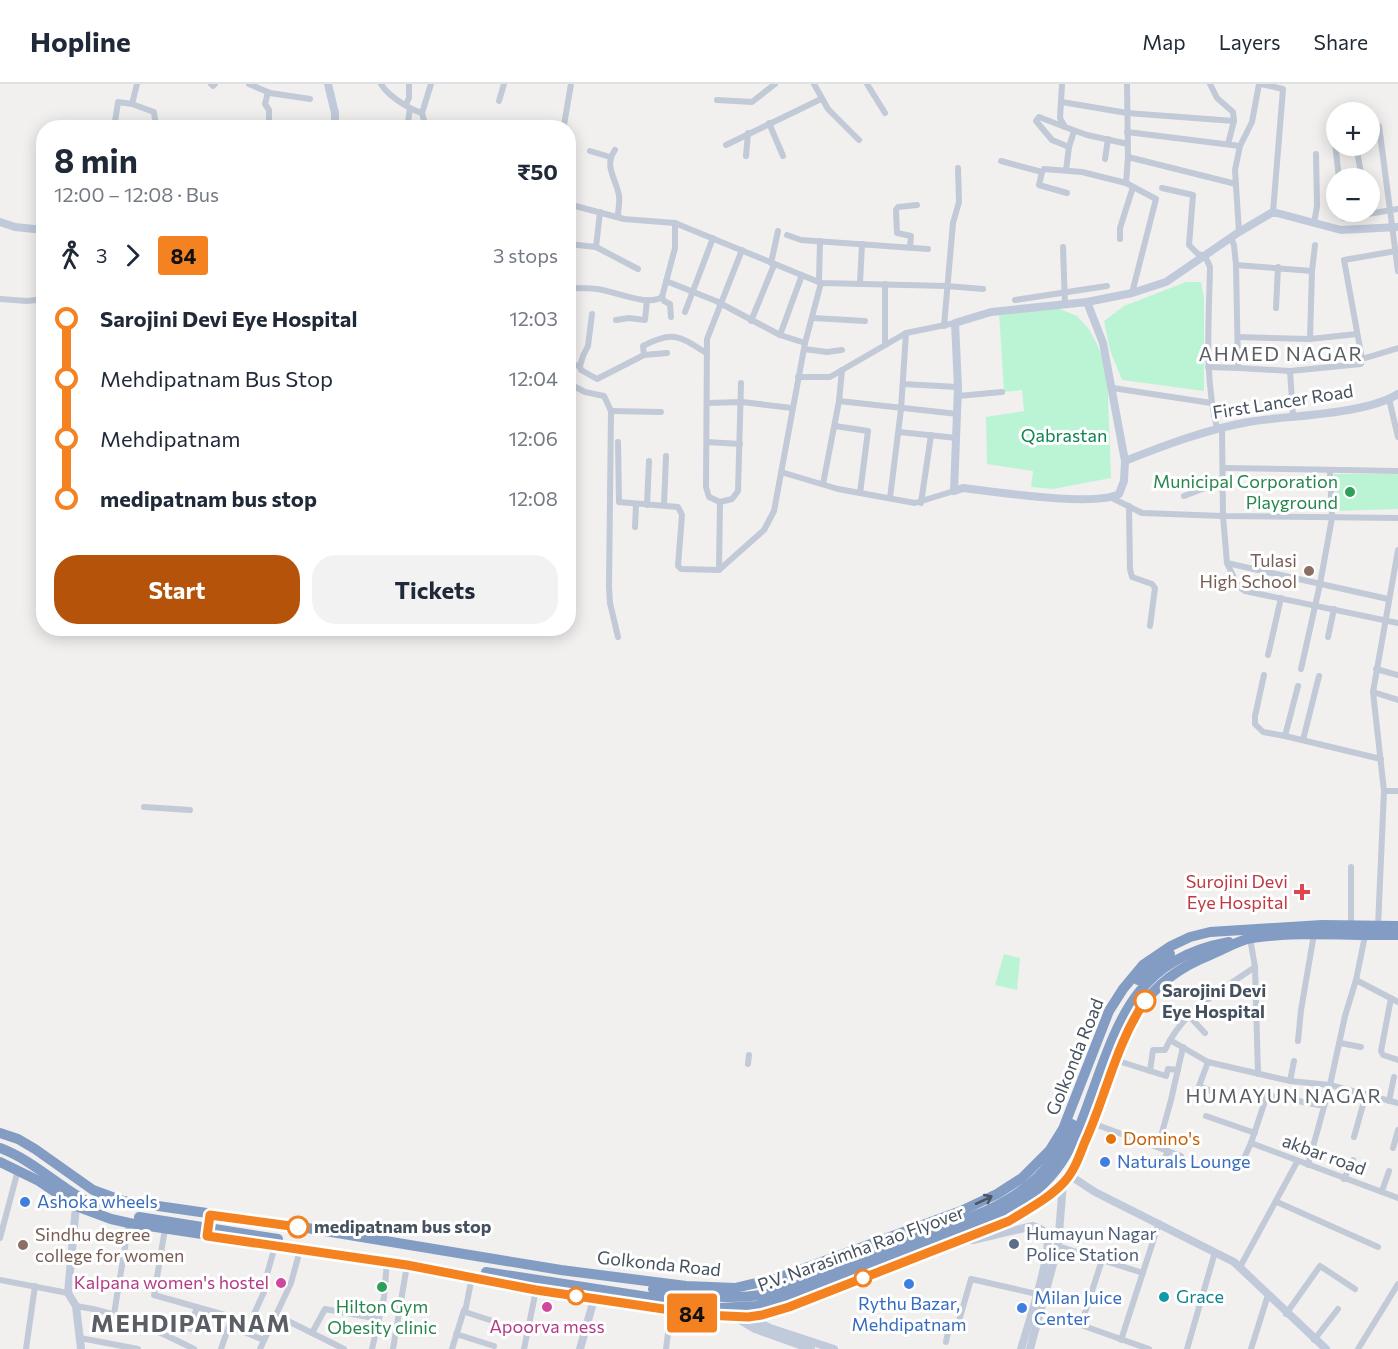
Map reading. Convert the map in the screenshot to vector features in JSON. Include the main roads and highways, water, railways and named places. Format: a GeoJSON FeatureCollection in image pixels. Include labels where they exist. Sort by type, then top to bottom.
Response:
{"type":"FeatureCollection","features":[{"type":"Feature","properties":{"kind":"highway","name":"Golkonda Road"},"geometry":{"type":"LineString","coordinates":[[0,1162],[39,1181],[76,1206],[129,1223],[407,1265],[536,1290],[704,1315],[748,1317],[762,1315],[789,1307],[1009,1221],[1040,1203],[1066,1179],[1094,1124],[1115,1060],[1131,1021],[1149,994],[1172,974],[1247,934],[1314,925],[1398,926]]}},
{"type":"Feature","properties":{"kind":"highway","name":"Golkonda Road"},"geometry":{"type":"LineString","coordinates":[[0,1132],[18,1139],[93,1190],[123,1201],[277,1223],[451,1253],[686,1286],[735,1288],[756,1284],[799,1270],[961,1211],[997,1194],[1022,1178],[1050,1150],[1063,1129],[1109,1011],[1122,989],[1143,965],[1170,946],[1190,937],[1210,932],[1398,935]]}},
{"type":"Feature","properties":{"kind":"highway","name":"P.V. Narasimha Rao Flyover"},"geometry":{"type":"LineString","coordinates":[[0,1139],[23,1150],[86,1192],[102,1200],[125,1206],[692,1295],[715,1298],[764,1296],[984,1212],[1012,1198],[1033,1183],[1050,1166],[1067,1137],[1116,1009],[1136,982],[1163,958],[1247,934]]}},
{"type":"Feature","properties":{"kind":"highway","name":"P.V. Narasimha Rao Flyover"},"geometry":{"type":"LineString","coordinates":[[0,1148],[20,1157],[82,1200],[116,1213],[693,1305],[719,1308],[756,1306],[818,1285],[988,1220],[1017,1205],[1032,1194],[1056,1170],[1074,1141],[1109,1044],[1128,1006],[1154,976],[1178,954]]}},
{"type":"Feature","properties":{"kind":"highway"},"geometry":{"type":"LineString","coordinates":[[1074,1102],[1098,1112]]}},
{"type":"Feature","properties":{"kind":"highway"},"geometry":{"type":"LineString","coordinates":[[207,1236],[210,1215]]}},
{"type":"Feature","properties":{"kind":"highway"},"geometry":{"type":"LineString","coordinates":[[447,1272],[451,1253]]}},
{"type":"Feature","properties":{"kind":"place","name":"Municipal Corporation Playground"},"geometry":{"type":"Point","coordinates":[1350,492]}},
{"type":"Feature","properties":{"kind":"place","name":"Tulasi High School"},"geometry":{"type":"Point","coordinates":[1309,571]}},
{"type":"Feature","properties":{"kind":"place","name":"Surojini Devi Eye Hospital"},"geometry":{"type":"Point","coordinates":[1302,892]}},
{"type":"Feature","properties":{"kind":"place","name":"Sarojini Devi Eye Hospital"},"geometry":{"type":"Point","coordinates":[1145,1001]}},
{"type":"Feature","properties":{"kind":"place","name":"Domino's"},"geometry":{"type":"Point","coordinates":[1111,1139]}},
{"type":"Feature","properties":{"kind":"place","name":"Naturals Lounge"},"geometry":{"type":"Point","coordinates":[1105,1162]}},
{"type":"Feature","properties":{"kind":"place","name":"Ashoka wheels"},"geometry":{"type":"Point","coordinates":[25,1202]}},
{"type":"Feature","properties":{"kind":"place","name":"medipatnam bus stop"},"geometry":{"type":"Point","coordinates":[298,1227]}},
{"type":"Feature","properties":{"kind":"place","name":"Humayun Nagar Police Station"},"geometry":{"type":"Point","coordinates":[1014,1244]}},
{"type":"Feature","properties":{"kind":"place","name":"Sindhu degree college for women"},"geometry":{"type":"Point","coordinates":[23,1245]}},
{"type":"Feature","properties":{"kind":"place","name":"Kalpana women's hostel"},"geometry":{"type":"Point","coordinates":[281,1283]}},
{"type":"Feature","properties":{"kind":"place","name":"Rythu Bazar, Mehdipatnam"},"geometry":{"type":"Point","coordinates":[909,1284]}},
{"type":"Feature","properties":{"kind":"place","name":"Hilton Gym Obesity clinic"},"geometry":{"type":"Point","coordinates":[382,1287]}},
{"type":"Feature","properties":{"kind":"place","name":"Grace"},"geometry":{"type":"Point","coordinates":[1164,1297]}},
{"type":"Feature","properties":{"kind":"place","name":"Apoorva mess"},"geometry":{"type":"Point","coordinates":[547,1307]}},
{"type":"Feature","properties":{"kind":"place","name":"Milan Juice Center"},"geometry":{"type":"Point","coordinates":[1022,1308]}},
{"type":"Feature","properties":{"kind":"district","name":"AHMED NAGAR"},"geometry":{"type":"Point","coordinates":[1281,354]}},
{"type":"Feature","properties":{"kind":"district","name":"HUMAYUN NAGAR"},"geometry":{"type":"Point","coordinates":[1284,1096]}},
{"type":"Feature","properties":{"kind":"district","name":"MEHDIPATNAM"},"geometry":{"type":"Point","coordinates":[191,1324]}},
{"type":"Feature","properties":{"kind":"park label","name":"Qabrastan"},"geometry":{"type":"Point","coordinates":[1064,436]}}]}
